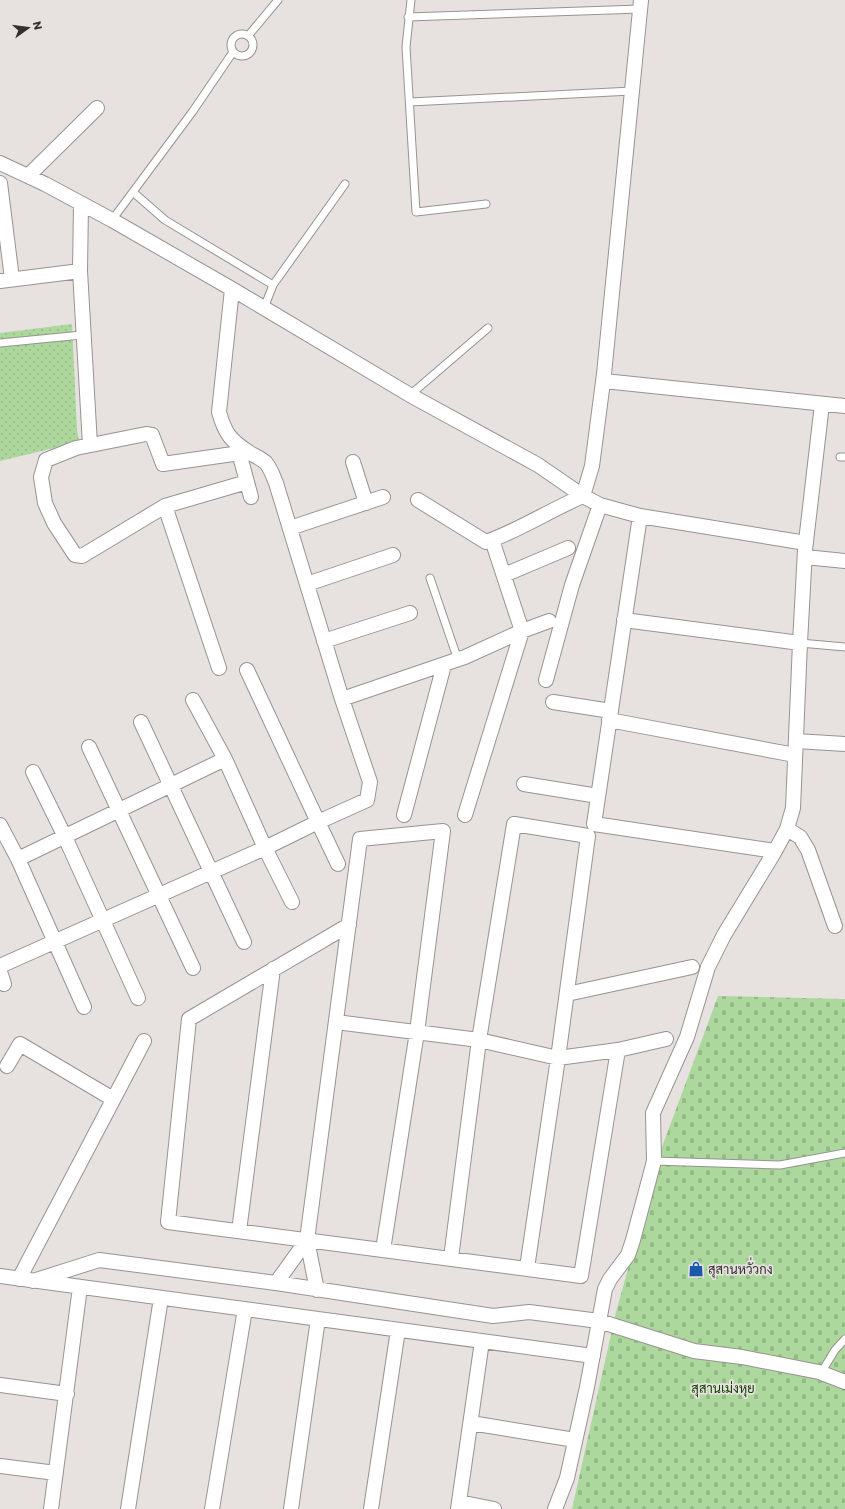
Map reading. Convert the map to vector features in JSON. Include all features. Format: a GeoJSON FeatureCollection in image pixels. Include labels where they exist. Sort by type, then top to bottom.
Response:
{"type":"FeatureCollection","features":[{"type":"Feature","properties":{"kind":"street"},"geometry":{"type":"LineString","coordinates":[[418,500],[486,542],[583,496],[592,466],[604,381],[641,5]]}},
{"type":"Feature","properties":{"kind":"street"},"geometry":{"type":"LineString","coordinates":[[28,176],[97,108]]}},
{"type":"Feature","properties":{"kind":"street"},"geometry":{"type":"LineString","coordinates":[[0,163],[45,184],[112,220],[410,395],[538,465],[583,496],[600,505],[640,516],[805,550],[845,561]]}},
{"type":"Feature","properties":{"kind":"street"},"geometry":{"type":"LineString","coordinates":[[0,183],[6,280],[80,271]]}},
{"type":"Feature","properties":{"kind":"street"},"geometry":{"type":"LineString","coordinates":[[81,204],[80,271],[82,335],[90,445]]}},
{"type":"Feature","properties":{"kind":"street"},"geometry":{"type":"LineString","coordinates":[[232,290],[219,412],[223,426],[238,449],[251,497]]}},
{"type":"Feature","properties":{"kind":"street"},"geometry":{"type":"LineString","coordinates":[[604,381],[845,406]]}},
{"type":"Feature","properties":{"kind":"street"},"geometry":{"type":"LineString","coordinates":[[555,1509],[567,1478],[593,1356],[605,1289],[610,1279],[628,1255],[654,1161],[653,1113],[687,1037],[708,967],[724,934],[787,829],[793,808],[805,550],[822,404]]}},
{"type":"Feature","properties":{"kind":"street"},"geometry":{"type":"LineString","coordinates":[[0,966],[211,873],[367,800],[370,782],[342,699],[290,528],[271,471],[266,463],[238,449],[163,464],[152,435],[146,434],[76,448],[46,460],[41,477],[45,503],[54,523],[75,555],[82,556],[165,506],[247,482]]}},
{"type":"Feature","properties":{"kind":"street"},"geometry":{"type":"LineString","coordinates":[[353,462],[366,503]]}},
{"type":"Feature","properties":{"kind":"street"},"geometry":{"type":"LineString","coordinates":[[290,528],[383,497]]}},
{"type":"Feature","properties":{"kind":"street"},"geometry":{"type":"LineString","coordinates":[[546,680],[572,585],[600,505]]}},
{"type":"Feature","properties":{"kind":"street"},"geometry":{"type":"LineString","coordinates":[[165,506],[219,668]]}},
{"type":"Feature","properties":{"kind":"street"},"geometry":{"type":"LineString","coordinates":[[640,516],[594,824],[775,851]]}},
{"type":"Feature","properties":{"kind":"street"},"geometry":{"type":"LineString","coordinates":[[465,815],[522,631],[492,540]]}},
{"type":"Feature","properties":{"kind":"street"},"geometry":{"type":"LineString","coordinates":[[504,576],[568,548]]}},
{"type":"Feature","properties":{"kind":"street"},"geometry":{"type":"LineString","coordinates":[[307,584],[393,555]]}},
{"type":"Feature","properties":{"kind":"street"},"geometry":{"type":"LineString","coordinates":[[324,641],[410,613]]}},
{"type":"Feature","properties":{"kind":"street"},"geometry":{"type":"LineString","coordinates":[[624,620],[800,643]]}},
{"type":"Feature","properties":{"kind":"street"},"geometry":{"type":"LineString","coordinates":[[342,699],[458,660],[522,631],[549,621]]}},
{"type":"Feature","properties":{"kind":"street"},"geometry":{"type":"LineString","coordinates":[[404,815],[444,665]]}},
{"type":"Feature","properties":{"kind":"street"},"geometry":{"type":"LineString","coordinates":[[248,670],[338,864]]}},
{"type":"Feature","properties":{"kind":"street"},"geometry":{"type":"LineString","coordinates":[[193,700],[225,759],[265,848],[292,902]]}},
{"type":"Feature","properties":{"kind":"street"},"geometry":{"type":"LineString","coordinates":[[553,702],[610,716],[795,748],[845,744]]}},
{"type":"Feature","properties":{"kind":"street"},"geometry":{"type":"LineString","coordinates":[[141,722],[244,942]]}},
{"type":"Feature","properties":{"kind":"street"},"geometry":{"type":"LineString","coordinates":[[89,747],[193,968]]}},
{"type":"Feature","properties":{"kind":"street"},"geometry":{"type":"LineString","coordinates":[[18,859],[225,759]]}},
{"type":"Feature","properties":{"kind":"street"},"geometry":{"type":"LineString","coordinates":[[33,772],[65,837],[138,998]]}},
{"type":"Feature","properties":{"kind":"street"},"geometry":{"type":"LineString","coordinates":[[524,784],[598,796]]}},
{"type":"Feature","properties":{"kind":"street"},"geometry":{"type":"LineString","coordinates":[[0,824],[18,859],[84,1007]]}},
{"type":"Feature","properties":{"kind":"street"},"geometry":{"type":"LineString","coordinates":[[451,1258],[479,1040],[514,824],[588,836],[558,1058],[527,1268]]}},
{"type":"Feature","properties":{"kind":"street"},"geometry":{"type":"LineString","coordinates":[[787,829],[797,834],[804,841],[836,926]]}},
{"type":"Feature","properties":{"kind":"street"},"geometry":{"type":"LineString","coordinates":[[318,1290],[307,1240],[360,839],[443,832],[418,1032],[383,1250]]}},
{"type":"Feature","properties":{"kind":"street"},"geometry":{"type":"LineString","coordinates":[[349,925],[189,1019],[168,1222],[581,1276],[618,1050]]}},
{"type":"Feature","properties":{"kind":"street"},"geometry":{"type":"LineString","coordinates":[[567,994],[692,967]]}},
{"type":"Feature","properties":{"kind":"street"},"geometry":{"type":"LineString","coordinates":[[239,1231],[273,969]]}},
{"type":"Feature","properties":{"kind":"street"},"geometry":{"type":"LineString","coordinates":[[336,1022],[479,1040],[558,1058],[618,1050],[666,1039]]}},
{"type":"Feature","properties":{"kind":"street"},"geometry":{"type":"LineString","coordinates":[[19,1279],[144,1041]]}},
{"type":"Feature","properties":{"kind":"street"},"geometry":{"type":"LineString","coordinates":[[7,1066],[20,1044],[114,1099]]}},
{"type":"Feature","properties":{"kind":"street"},"geometry":{"type":"LineString","coordinates":[[276,1284],[307,1240]]}},
{"type":"Feature","properties":{"kind":"street"},"geometry":{"type":"LineString","coordinates":[[33,1281],[99,1260],[493,1316],[529,1312],[599,1321],[694,1351],[742,1357],[821,1373],[845,1382]]}},
{"type":"Feature","properties":{"kind":"street"},"geometry":{"type":"LineString","coordinates":[[0,1276],[593,1356]]}},
{"type":"Feature","properties":{"kind":"street"},"geometry":{"type":"LineString","coordinates":[[51,1509],[80,1287]]}},
{"type":"Feature","properties":{"kind":"street"},"geometry":{"type":"LineString","coordinates":[[128,1509],[161,1298]]}},
{"type":"Feature","properties":{"kind":"street"},"geometry":{"type":"LineString","coordinates":[[212,1509],[245,1309]]}},
{"type":"Feature","properties":{"kind":"street"},"geometry":{"type":"LineString","coordinates":[[291,1509],[318,1319]]}},
{"type":"Feature","properties":{"kind":"street"},"geometry":{"type":"LineString","coordinates":[[371,1509],[398,1330]]}},
{"type":"Feature","properties":{"kind":"street"},"geometry":{"type":"LineString","coordinates":[[482,1341],[459,1506],[494,1509]]}},
{"type":"Feature","properties":{"kind":"street"},"geometry":{"type":"LineString","coordinates":[[0,1385],[67,1394]]}},
{"type":"Feature","properties":{"kind":"street"},"geometry":{"type":"LineString","coordinates":[[471,1423],[575,1440]]}},
{"type":"Feature","properties":{"kind":"street"},"geometry":{"type":"LineString","coordinates":[[0,1466],[56,1472]]}},
{"type":"Feature","properties":{"kind":"lane"},"geometry":{"type":"LineString","coordinates":[[248,36],[278,0]]}},
{"type":"Feature","properties":{"kind":"lane"},"geometry":{"type":"LineString","coordinates":[[411,0],[406,47],[416,212],[486,204]]}},
{"type":"Feature","properties":{"kind":"lane"},"geometry":{"type":"LineString","coordinates":[[408,17],[641,5]]}},
{"type":"Feature","properties":{"kind":"lane"},"geometry":{"type":"LineString","coordinates":[[241,34],[248,36],[252,41],[253,45],[250,52],[242,56],[233,52],[231,45],[234,38],[241,34]]}},
{"type":"Feature","properties":{"kind":"lane"},"geometry":{"type":"LineString","coordinates":[[112,220],[193,111],[233,52]]}},
{"type":"Feature","properties":{"kind":"lane"},"geometry":{"type":"LineString","coordinates":[[410,102],[632,91]]}},
{"type":"Feature","properties":{"kind":"lane"},"geometry":{"type":"LineString","coordinates":[[264,308],[273,285],[344,184]]}},
{"type":"Feature","properties":{"kind":"lane"},"geometry":{"type":"LineString","coordinates":[[133,192],[165,220],[273,285]]}},
{"type":"Feature","properties":{"kind":"lane"},"geometry":{"type":"LineString","coordinates":[[410,395],[488,328]]}},
{"type":"Feature","properties":{"kind":"lane"},"geometry":{"type":"LineString","coordinates":[[0,343],[82,335]]}},
{"type":"Feature","properties":{"kind":"lane"},"geometry":{"type":"LineString","coordinates":[[430,578],[458,660]]}},
{"type":"Feature","properties":{"kind":"lane"},"geometry":{"type":"LineString","coordinates":[[800,643],[845,647]]}},
{"type":"Feature","properties":{"kind":"lane"},"geometry":{"type":"LineString","coordinates":[[654,1161],[780,1165],[845,1153]]}},
{"type":"Feature","properties":{"kind":"lane"},"geometry":{"type":"LineString","coordinates":[[821,1373],[835,1350],[845,1339]]}},
{"type":"Feature","properties":{"kind":"green space"},"geometry":{"type":"Polygon","coordinates":[[[72,324],[77,429],[79,442],[0,461],[0,333],[72,324]]]}},
{"type":"Feature","properties":{"kind":"green space","name":"สุสานเม่งหุย"},"geometry":{"type":"Polygon","coordinates":[[[718,996],[845,999],[845,1509],[572,1509],[616,1312],[662,1147],[718,996]]]}},
{"type":"Feature","properties":{"kind":"place","name":"สุสานหวั่วกง"},"geometry":{"type":"Point","coordinates":[696,1269]}}]}
